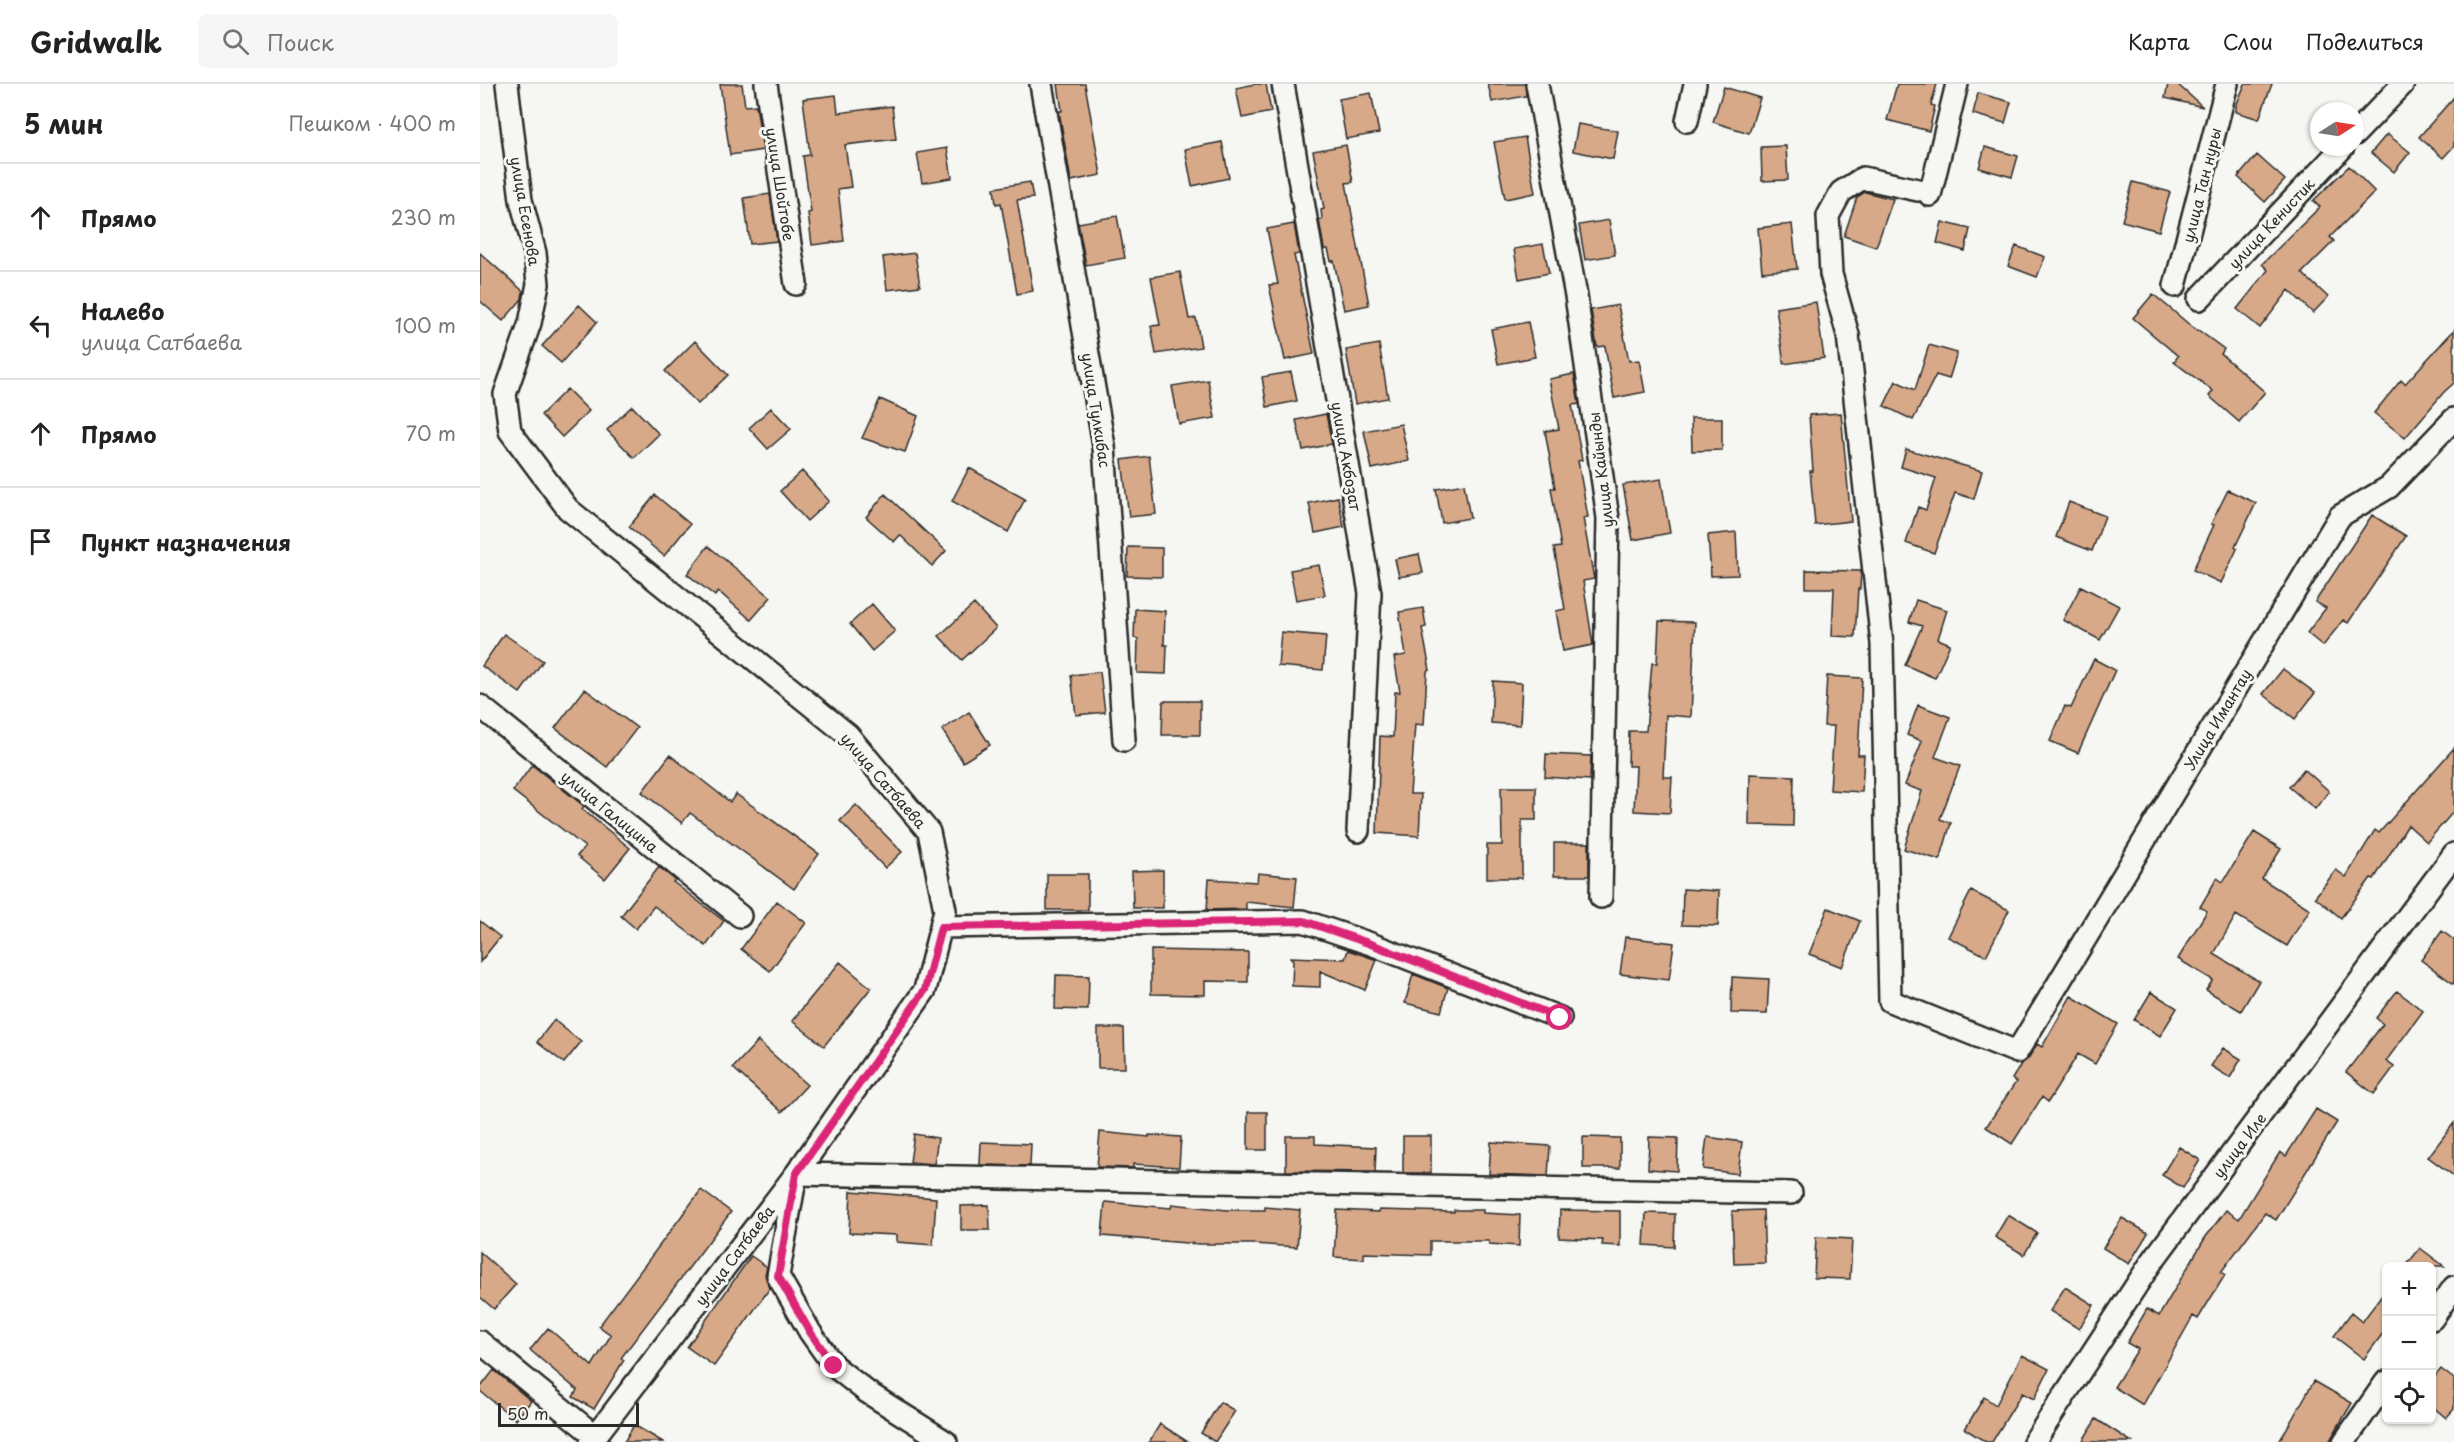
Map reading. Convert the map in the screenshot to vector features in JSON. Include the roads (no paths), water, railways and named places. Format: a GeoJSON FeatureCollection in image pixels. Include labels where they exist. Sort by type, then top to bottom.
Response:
{"type":"FeatureCollection","features":[{"type":"Feature","properties":{"kind":"street","name":"улица Есенова"},"geometry":{"type":"LineString","coordinates":[[507,84],[521,200],[535,253],[538,284],[530,323],[513,370]]}},
{"type":"Feature","properties":{"kind":"street","name":"улица Шойтобе"},"geometry":{"type":"LineString","coordinates":[[766,84],[796,284]]}},
{"type":"Feature","properties":{"kind":"street","name":"улица Тулкибас"},"geometry":{"type":"LineString","coordinates":[[1041,84],[1104,446],[1124,740]]}},
{"type":"Feature","properties":{"kind":"street","name":"улица Акбозат"},"geometry":{"type":"LineString","coordinates":[[1283,84],[1370,593],[1358,831]]}},
{"type":"Feature","properties":{"kind":"street","name":"улица Кайынды"},"geometry":{"type":"LineString","coordinates":[[1537,84],[1576,296],[1608,518],[1601,897]]}},
{"type":"Feature","properties":{"kind":"street"},"geometry":{"type":"LineString","coordinates":[[1687,121],[1695,84]]}},
{"type":"Feature","properties":{"kind":"street","name":"Улица Имантау"},"geometry":{"type":"LineString","coordinates":[[1957,84],[1924,192],[1863,178],[1841,192],[1828,216],[1831,274],[1848,335],[1882,644],[1890,1001],[2017,1052],[2340,516],[2389,486],[2454,419]]}},
{"type":"Feature","properties":{"kind":"street","name":"улица Тан нуры"},"geometry":{"type":"LineString","coordinates":[[2175,286],[2227,84]]}},
{"type":"Feature","properties":{"kind":"street"},"geometry":{"type":"LineString","coordinates":[[2364,125],[2403,84]]}},
{"type":"Feature","properties":{"kind":"street","name":"улица Кенистик"},"geometry":{"type":"LineString","coordinates":[[2199,299],[2334,156]]}},
{"type":"Feature","properties":{"kind":"street","name":"улица Сатбаева"},"geometry":{"type":"LineString","coordinates":[[513,370],[505,394],[510,431],[568,509],[848,735],[930,832],[945,910],[925,990],[796,1174],[593,1439]]}},
{"type":"Feature","properties":{"kind":"street","name":"улица Галицина"},"geometry":{"type":"LineString","coordinates":[[480,706],[740,916]]}},
{"type":"Feature","properties":{"kind":"street","name":"улица Иле"},"geometry":{"type":"LineString","coordinates":[[2034,1442],[2151,1263],[2454,854]]}},
{"type":"Feature","properties":{"kind":"street"},"geometry":{"type":"LineString","coordinates":[[941,927],[1304,921],[1371,944],[1560,1018]]}},
{"type":"Feature","properties":{"kind":"street"},"geometry":{"type":"LineString","coordinates":[[946,1442],[867,1392],[834,1366],[804,1322],[778,1276],[796,1174],[1791,1193]]}},
{"type":"Feature","properties":{"kind":"street"},"geometry":{"type":"LineString","coordinates":[[2434,1316],[2454,1287]]}},
{"type":"Feature","properties":{"kind":"street"},"geometry":{"type":"LineString","coordinates":[[480,1342],[593,1439]]}},
{"type":"Feature","properties":{"kind":"street"},"geometry":{"type":"LineString","coordinates":[[2344,1442],[2382,1388]]}}]}
